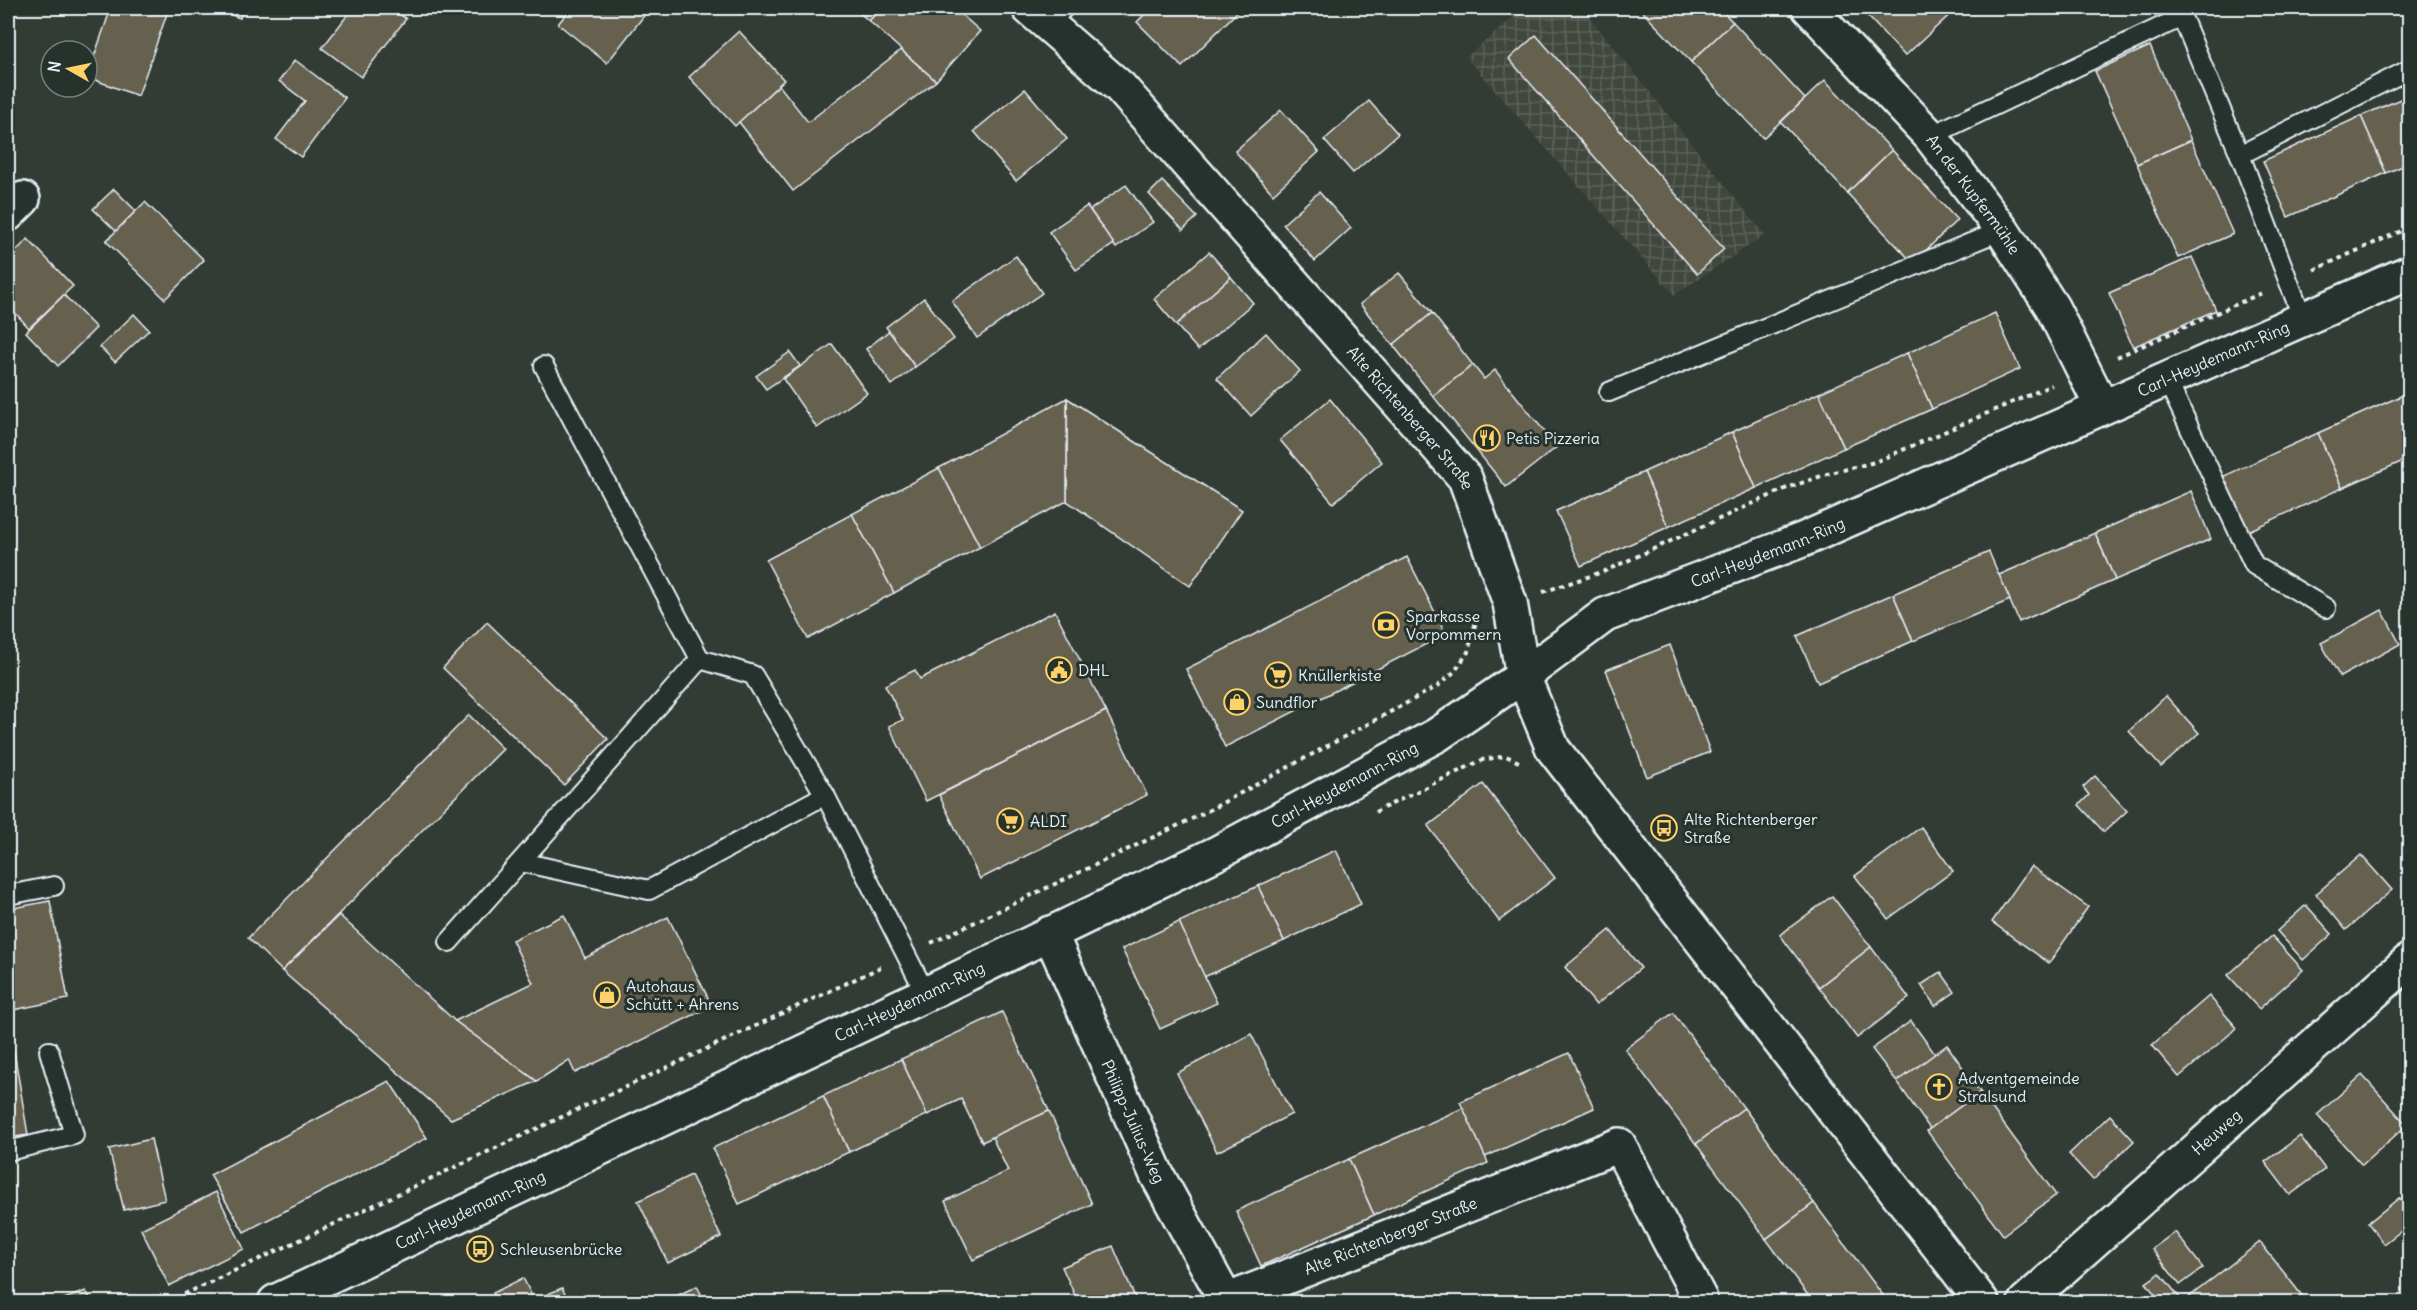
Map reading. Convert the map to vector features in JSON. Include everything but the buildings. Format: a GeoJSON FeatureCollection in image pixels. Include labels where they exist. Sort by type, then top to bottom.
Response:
{"type":"FeatureCollection","features":[{"type":"Feature","properties":{"kind":"street","name":"An der Kupfermühle"},"geometry":{"type":"LineString","coordinates":[[1809,8],[1930,136],[2002,230],[2052,307],[2102,407]]}},
{"type":"Feature","properties":{"kind":"street","name":"Alte Richtenberger Straße"},"geometry":{"type":"LineString","coordinates":[[1047,13],[1120,87],[1465,478],[1510,603],[1523,676],[1553,749],[1982,1302]]}},
{"type":"Feature","properties":{"kind":"street","name":"Carl-Heydemann-Ring"},"geometry":{"type":"LineString","coordinates":[[276,1302],[926,994],[1219,852],[1437,735],[1523,676],[1605,615],[1802,540],[2409,272]]}},
{"type":"Feature","properties":{"kind":"street","name":"Philipp-Julius-Weg"},"geometry":{"type":"LineString","coordinates":[[1050,933],[1157,1175],[1226,1302]]}},
{"type":"Feature","properties":{"kind":"street","name":"Heuweg"},"geometry":{"type":"LineString","coordinates":[[2025,1302],[2409,960]]}},
{"type":"Feature","properties":{"kind":"street","name":"Alte Richtenberger Straße"},"geometry":{"type":"LineString","coordinates":[[1226,1302],[1619,1145],[1700,1299],[1691,1302]]}},
{"type":"Feature","properties":{"kind":"lane"},"geometry":{"type":"LineString","coordinates":[[1930,136],[2182,17],[2240,155],[2303,319]]}},
{"type":"Feature","properties":{"kind":"lane"},"geometry":{"type":"LineString","coordinates":[[2240,155],[2409,69]]}},
{"type":"Feature","properties":{"kind":"lane"},"geometry":{"type":"LineString","coordinates":[[1610,392],[2002,230]]}},
{"type":"Feature","properties":{"kind":"lane"},"geometry":{"type":"LineString","coordinates":[[544,366],[700,659],[753,675],[825,795],[926,994]]}},
{"type":"Feature","properties":{"kind":"lane"},"geometry":{"type":"LineString","coordinates":[[2166,378],[2254,565],[2326,608]]}},
{"type":"Feature","properties":{"kind":"lane"},"geometry":{"type":"LineString","coordinates":[[449,942],[700,659]]}},
{"type":"Feature","properties":{"kind":"lane"},"geometry":{"type":"LineString","coordinates":[[521,862],[649,890],[825,795]]}},
{"type":"Feature","properties":{"kind":"lane"},"geometry":{"type":"LineString","coordinates":[[8,895],[54,886]]}},
{"type":"Feature","properties":{"kind":"lane"},"geometry":{"type":"LineString","coordinates":[[8,1151],[74,1135],[49,1051]]}},
{"type":"Feature","properties":{"kind":"path"},"geometry":{"type":"LineString","coordinates":[[168,1302],[1202,814],[1438,686],[1455,671],[1468,652],[1475,622],[1510,603],[1605,571],[1787,488],[1827,474],[1875,462],[2409,227]]}},
{"type":"Feature","properties":{"kind":"shaded area"},"geometry":{"type":"Polygon","coordinates":[[[1525,8],[1582,8],[1765,235],[1674,295],[1466,57],[1525,8]]]}},
{"type":"Feature","properties":{"kind":"place","name":"Petis Pizzeria"},"geometry":{"type":"Point","coordinates":[1487,438]}},
{"type":"Feature","properties":{"kind":"place","name":"Sparkasse Vorpommern"},"geometry":{"type":"Point","coordinates":[1386,625]}},
{"type":"Feature","properties":{"kind":"place","name":"DHL"},"geometry":{"type":"Point","coordinates":[1059,670]}},
{"type":"Feature","properties":{"kind":"place","name":"Knüllerkiste"},"geometry":{"type":"Point","coordinates":[1278,675]}},
{"type":"Feature","properties":{"kind":"place","name":"Sundflor"},"geometry":{"type":"Point","coordinates":[1237,702]}},
{"type":"Feature","properties":{"kind":"place","name":"ALDI"},"geometry":{"type":"Point","coordinates":[1010,821]}},
{"type":"Feature","properties":{"kind":"place","name":"Alte Richtenberger Straße"},"geometry":{"type":"Point","coordinates":[1664,828]}},
{"type":"Feature","properties":{"kind":"place","name":"Autohaus Schütt + Ahrens"},"geometry":{"type":"Point","coordinates":[607,995]}},
{"type":"Feature","properties":{"kind":"place","name":"Adventgemeinde Stralsund"},"geometry":{"type":"Point","coordinates":[1939,1087]}},
{"type":"Feature","properties":{"kind":"place","name":"Schleusenbrücke"},"geometry":{"type":"Point","coordinates":[480,1249]}}]}
